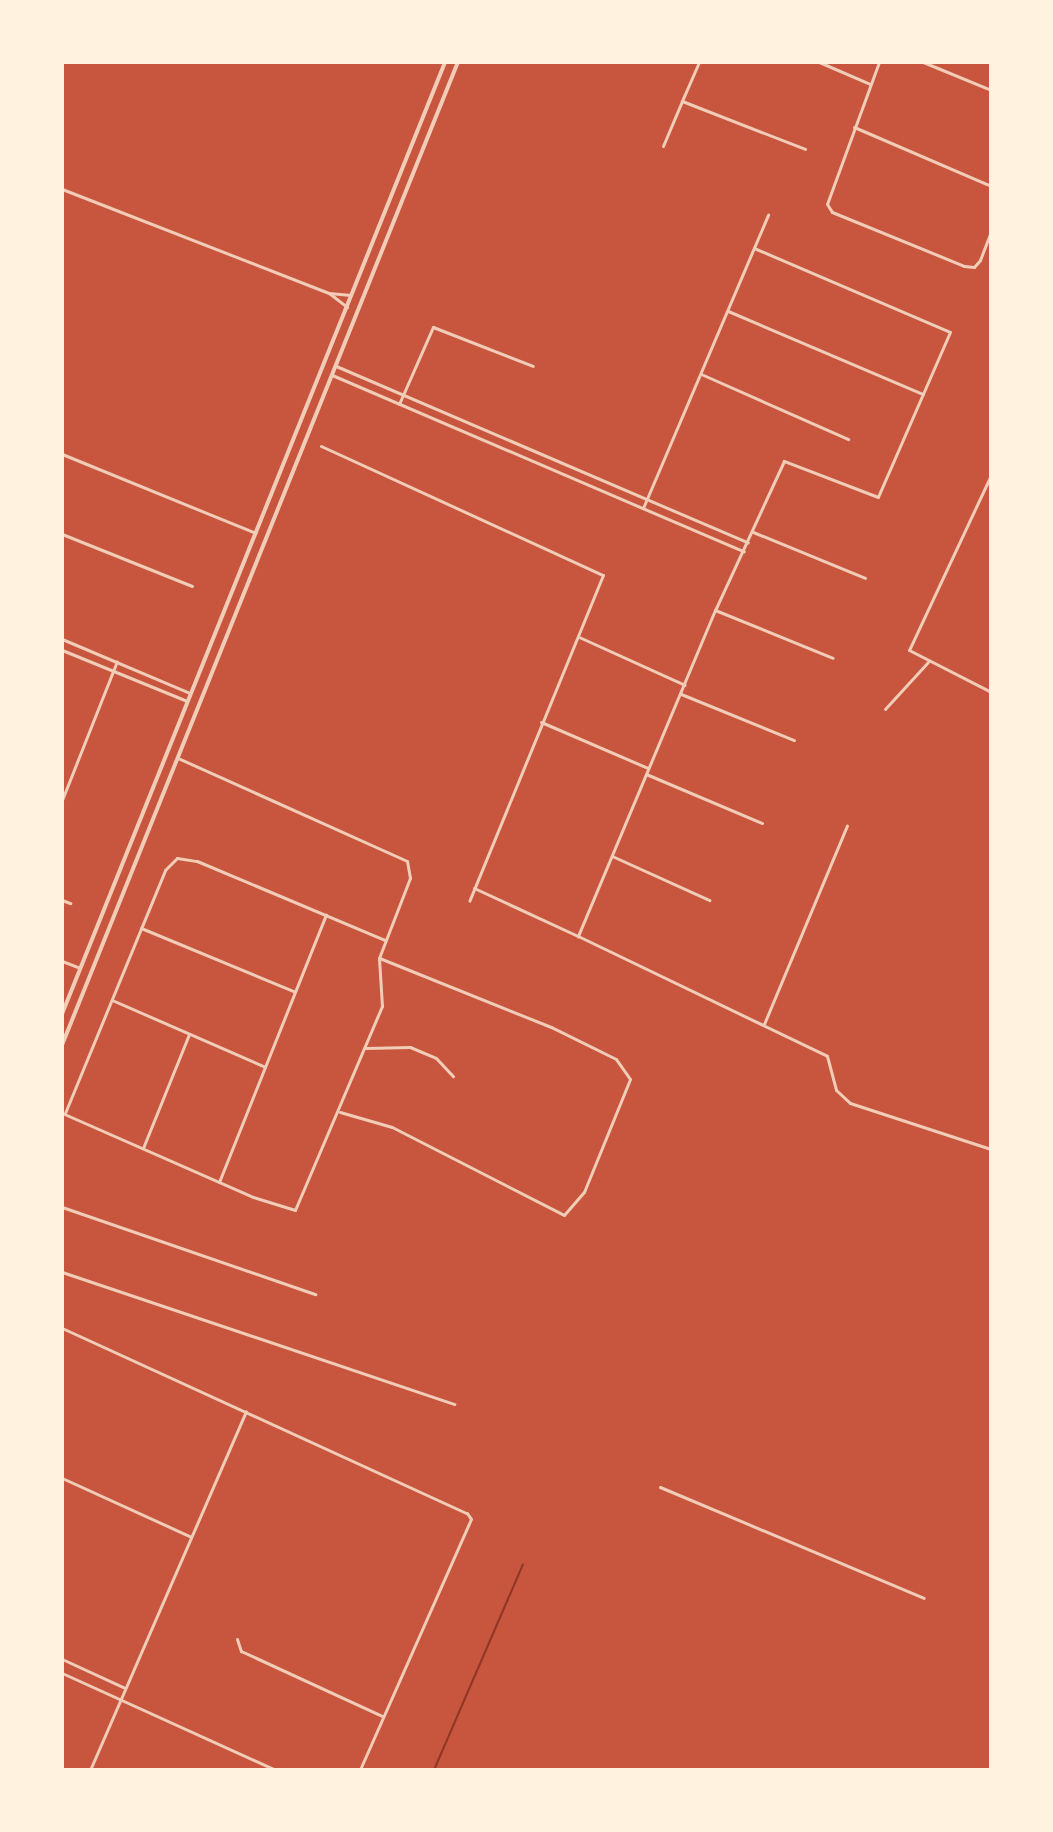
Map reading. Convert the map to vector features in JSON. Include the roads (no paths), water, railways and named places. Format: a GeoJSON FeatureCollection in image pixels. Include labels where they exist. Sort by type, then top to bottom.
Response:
{"type":"FeatureCollection","features":[{"type":"Feature","properties":{"kind":"street"},"geometry":{"type":"LineString","coordinates":[[62,1014],[445,62]]}},
{"type":"Feature","properties":{"kind":"street"},"geometry":{"type":"LineString","coordinates":[[62,1045],[458,62]]}},
{"type":"Feature","properties":{"kind":"street"},"geometry":{"type":"LineString","coordinates":[[663,146],[699,62]]}},
{"type":"Feature","properties":{"kind":"street"},"geometry":{"type":"LineString","coordinates":[[819,62],[870,84]]}},
{"type":"Feature","properties":{"kind":"street"},"geometry":{"type":"LineString","coordinates":[[879,62],[827,197],[832,212],[974,267],[991,231]]}},
{"type":"Feature","properties":{"kind":"street"},"geometry":{"type":"LineString","coordinates":[[923,62],[991,90]]}},
{"type":"Feature","properties":{"kind":"street"},"geometry":{"type":"LineString","coordinates":[[682,101],[805,149]]}},
{"type":"Feature","properties":{"kind":"street"},"geometry":{"type":"LineString","coordinates":[[854,127],[991,186]]}},
{"type":"Feature","properties":{"kind":"street"},"geometry":{"type":"LineString","coordinates":[[62,189],[329,293],[351,295]]}},
{"type":"Feature","properties":{"kind":"street"},"geometry":{"type":"LineString","coordinates":[[643,508],[768,215]]}},
{"type":"Feature","properties":{"kind":"street"},"geometry":{"type":"LineString","coordinates":[[578,936],[715,610],[784,461],[878,497],[950,332],[754,248]]}},
{"type":"Feature","properties":{"kind":"street"},"geometry":{"type":"LineString","coordinates":[[329,293],[347,307]]}},
{"type":"Feature","properties":{"kind":"street"},"geometry":{"type":"LineString","coordinates":[[728,311],[924,394]]}},
{"type":"Feature","properties":{"kind":"street"},"geometry":{"type":"LineString","coordinates":[[399,404],[433,327],[438,326],[533,366]]}},
{"type":"Feature","properties":{"kind":"street"},"geometry":{"type":"LineString","coordinates":[[335,365],[748,543]]}},
{"type":"Feature","properties":{"kind":"street"},"geometry":{"type":"LineString","coordinates":[[331,374],[744,552]]}},
{"type":"Feature","properties":{"kind":"street"},"geometry":{"type":"LineString","coordinates":[[701,374],[848,439]]}},
{"type":"Feature","properties":{"kind":"street"},"geometry":{"type":"LineString","coordinates":[[321,446],[603,575],[469,901]]}},
{"type":"Feature","properties":{"kind":"street"},"geometry":{"type":"LineString","coordinates":[[62,454],[256,533]]}},
{"type":"Feature","properties":{"kind":"street"},"geometry":{"type":"LineString","coordinates":[[991,475],[909,650],[991,692]]}},
{"type":"Feature","properties":{"kind":"street"},"geometry":{"type":"LineString","coordinates":[[753,532],[865,578]]}},
{"type":"Feature","properties":{"kind":"street"},"geometry":{"type":"LineString","coordinates":[[62,534],[192,586]]}},
{"type":"Feature","properties":{"kind":"street"},"geometry":{"type":"LineString","coordinates":[[715,610],[833,658]]}},
{"type":"Feature","properties":{"kind":"street"},"geometry":{"type":"LineString","coordinates":[[577,637],[685,685]]}},
{"type":"Feature","properties":{"kind":"street"},"geometry":{"type":"LineString","coordinates":[[62,639],[190,693]]}},
{"type":"Feature","properties":{"kind":"street"},"geometry":{"type":"LineString","coordinates":[[211,643],[221,647]]}},
{"type":"Feature","properties":{"kind":"street"},"geometry":{"type":"LineString","coordinates":[[62,650],[187,701]]}},
{"type":"Feature","properties":{"kind":"street"},"geometry":{"type":"LineString","coordinates":[[62,800],[117,661]]}},
{"type":"Feature","properties":{"kind":"street"},"geometry":{"type":"LineString","coordinates":[[885,709],[928,662]]}},
{"type":"Feature","properties":{"kind":"street"},"geometry":{"type":"LineString","coordinates":[[681,694],[794,740]]}},
{"type":"Feature","properties":{"kind":"street"},"geometry":{"type":"LineString","coordinates":[[541,722],[649,768]]}},
{"type":"Feature","properties":{"kind":"street"},"geometry":{"type":"LineString","coordinates":[[176,757],[407,861],[410,878],[379,958],[382,1006],[340,1112],[295,1210],[219,1182],[64,1113],[165,870],[177,858],[197,861],[385,940]]}},
{"type":"Feature","properties":{"kind":"street"},"geometry":{"type":"LineString","coordinates":[[646,774],[762,823]]}},
{"type":"Feature","properties":{"kind":"street"},"geometry":{"type":"LineString","coordinates":[[764,1024],[847,826]]}},
{"type":"Feature","properties":{"kind":"street"},"geometry":{"type":"LineString","coordinates":[[612,856],[709,900]]}},
{"type":"Feature","properties":{"kind":"street"},"geometry":{"type":"LineString","coordinates":[[474,888],[827,1056],[836,1090],[850,1103],[991,1149]]}},
{"type":"Feature","properties":{"kind":"street"},"geometry":{"type":"LineString","coordinates":[[62,900],[70,903]]}},
{"type":"Feature","properties":{"kind":"street"},"geometry":{"type":"LineString","coordinates":[[219,1182],[326,915]]}},
{"type":"Feature","properties":{"kind":"street"},"geometry":{"type":"LineString","coordinates":[[141,928],[294,991]]}},
{"type":"Feature","properties":{"kind":"street"},"geometry":{"type":"LineString","coordinates":[[340,1112],[392,1127],[564,1215],[584,1192],[630,1079],[616,1059],[551,1027],[379,958]]}},
{"type":"Feature","properties":{"kind":"street"},"geometry":{"type":"LineString","coordinates":[[62,961],[80,968]]}},
{"type":"Feature","properties":{"kind":"street"},"geometry":{"type":"LineString","coordinates":[[112,1000],[265,1067]]}},
{"type":"Feature","properties":{"kind":"street"},"geometry":{"type":"LineString","coordinates":[[143,1148],[189,1034]]}},
{"type":"Feature","properties":{"kind":"street"},"geometry":{"type":"LineString","coordinates":[[366,1048],[410,1047],[436,1058],[453,1076]]}},
{"type":"Feature","properties":{"kind":"street"},"geometry":{"type":"LineString","coordinates":[[62,1207],[315,1294]]}},
{"type":"Feature","properties":{"kind":"street"},"geometry":{"type":"LineString","coordinates":[[62,1272],[454,1404]]}},
{"type":"Feature","properties":{"kind":"street"},"geometry":{"type":"LineString","coordinates":[[62,1328],[471,1519],[360,1770]]}},
{"type":"Feature","properties":{"kind":"street"},"geometry":{"type":"LineString","coordinates":[[90,1770],[246,1412]]}},
{"type":"Feature","properties":{"kind":"street"},"geometry":{"type":"LineString","coordinates":[[62,1478],[190,1537]]}},
{"type":"Feature","properties":{"kind":"street"},"geometry":{"type":"LineString","coordinates":[[660,1487],[924,1598]]}},
{"type":"Feature","properties":{"kind":"street"},"geometry":{"type":"LineString","coordinates":[[237,1639],[241,1651],[383,1716]]}},
{"type":"Feature","properties":{"kind":"street"},"geometry":{"type":"LineString","coordinates":[[62,1659],[125,1688]]}},
{"type":"Feature","properties":{"kind":"street"},"geometry":{"type":"LineString","coordinates":[[62,1673],[276,1770]]}},
{"type":"Feature","properties":{"kind":"waterway"},"geometry":{"type":"LineString","coordinates":[[434,1770],[523,1564]]}}]}
